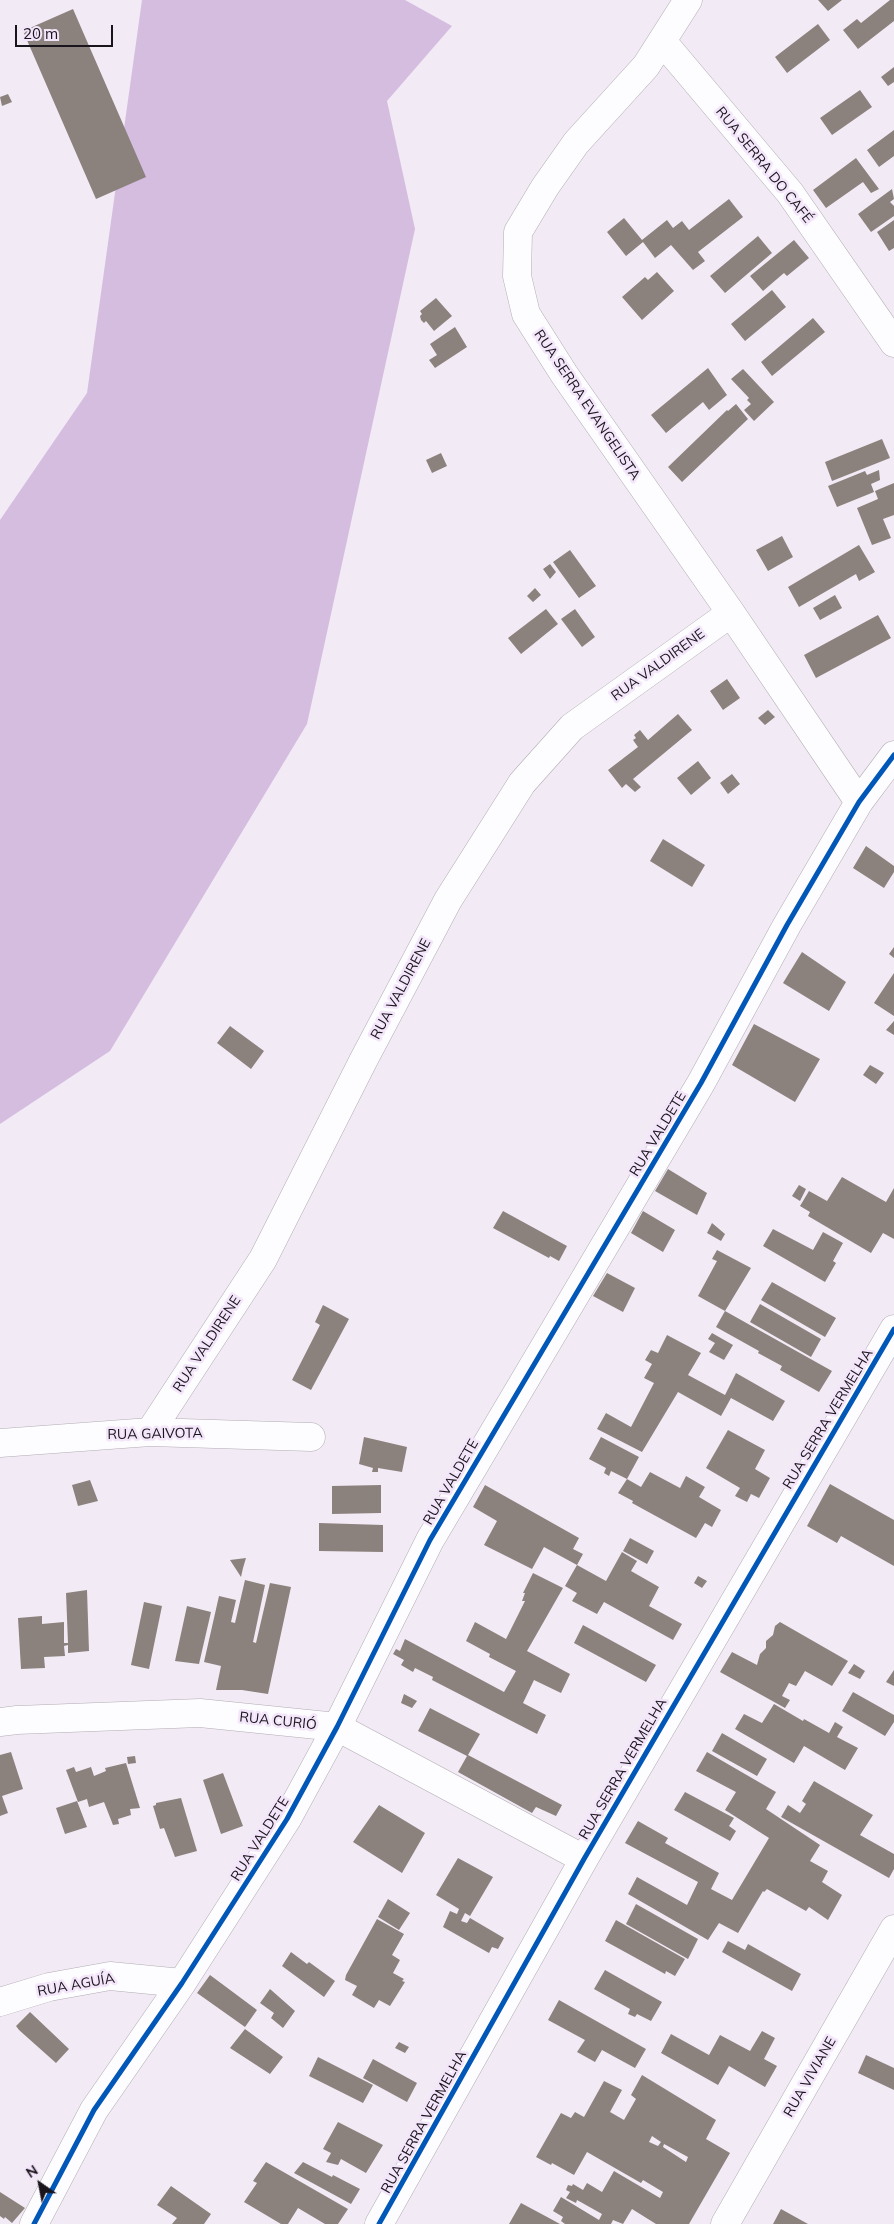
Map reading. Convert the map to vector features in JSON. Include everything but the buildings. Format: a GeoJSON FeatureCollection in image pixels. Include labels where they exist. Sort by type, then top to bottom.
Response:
{"type":"FeatureCollection","features":[{"type":"Feature","properties":{"kind":"street","name":"RUA SERRA EVANGELISTA"},"geometry":{"type":"LineString","coordinates":[[688,0],[646,66],[576,143],[545,187],[518,232],[517,276],[526,314],[564,374],[731,613],[859,802]]}},
{"type":"Feature","properties":{"kind":"street","name":"RUA SERRA DO CAFÉ"},"geometry":{"type":"LineString","coordinates":[[662,41],[790,193],[894,343]]}},
{"type":"Feature","properties":{"kind":"street","name":"RUA VALDIRENE"},"geometry":{"type":"LineString","coordinates":[[150,1432],[263,1259],[363,1061],[448,900],[522,784],[572,727],[731,613]]}},
{"type":"Feature","properties":{"kind":"street","name":"RUA VALDETE"},"geometry":{"type":"LineString","coordinates":[[34,2224],[94,2110],[182,1983],[287,1818],[337,1727],[430,1540],[701,1083],[787,925],[859,802],[894,755]]}},
{"type":"Feature","properties":{"kind":"street","name":"RUA SERRA VERMELHA"},"geometry":{"type":"LineString","coordinates":[[379,2224],[584,1859],[894,1329]]}},
{"type":"Feature","properties":{"kind":"street","name":"RUA GAIVOTA"},"geometry":{"type":"LineString","coordinates":[[0,1443],[150,1432],[311,1437]]}},
{"type":"Feature","properties":{"kind":"street","name":"RUA CURIÓ"},"geometry":{"type":"LineString","coordinates":[[0,1722],[200,1713],[337,1727],[584,1859]]}},
{"type":"Feature","properties":{"kind":"street","name":"RUA VIVIANE"},"geometry":{"type":"LineString","coordinates":[[725,2224],[894,1930]]}},
{"type":"Feature","properties":{"kind":"street","name":"RUA AGUÍA"},"geometry":{"type":"LineString","coordinates":[[0,2002],[49,1987],[110,1976],[182,1983]]}},
{"type":"Feature","properties":{"kind":"shaded area"},"geometry":{"type":"Polygon","coordinates":[[[142,0],[405,0],[452,26],[387,101],[415,229],[307,724],[110,1051],[0,1124],[0,520],[87,393],[142,0]]]}},
{"type":"Feature","properties":{"kind":"cycle path"},"geometry":{"type":"LineString","coordinates":[[34,2224],[94,2110],[182,1983],[287,1819],[337,1727],[430,1540],[701,1083],[787,925],[859,802],[894,755]]}},
{"type":"Feature","properties":{"kind":"cycle path"},"geometry":{"type":"LineString","coordinates":[[379,2224],[584,1859],[894,1329]]}}]}
